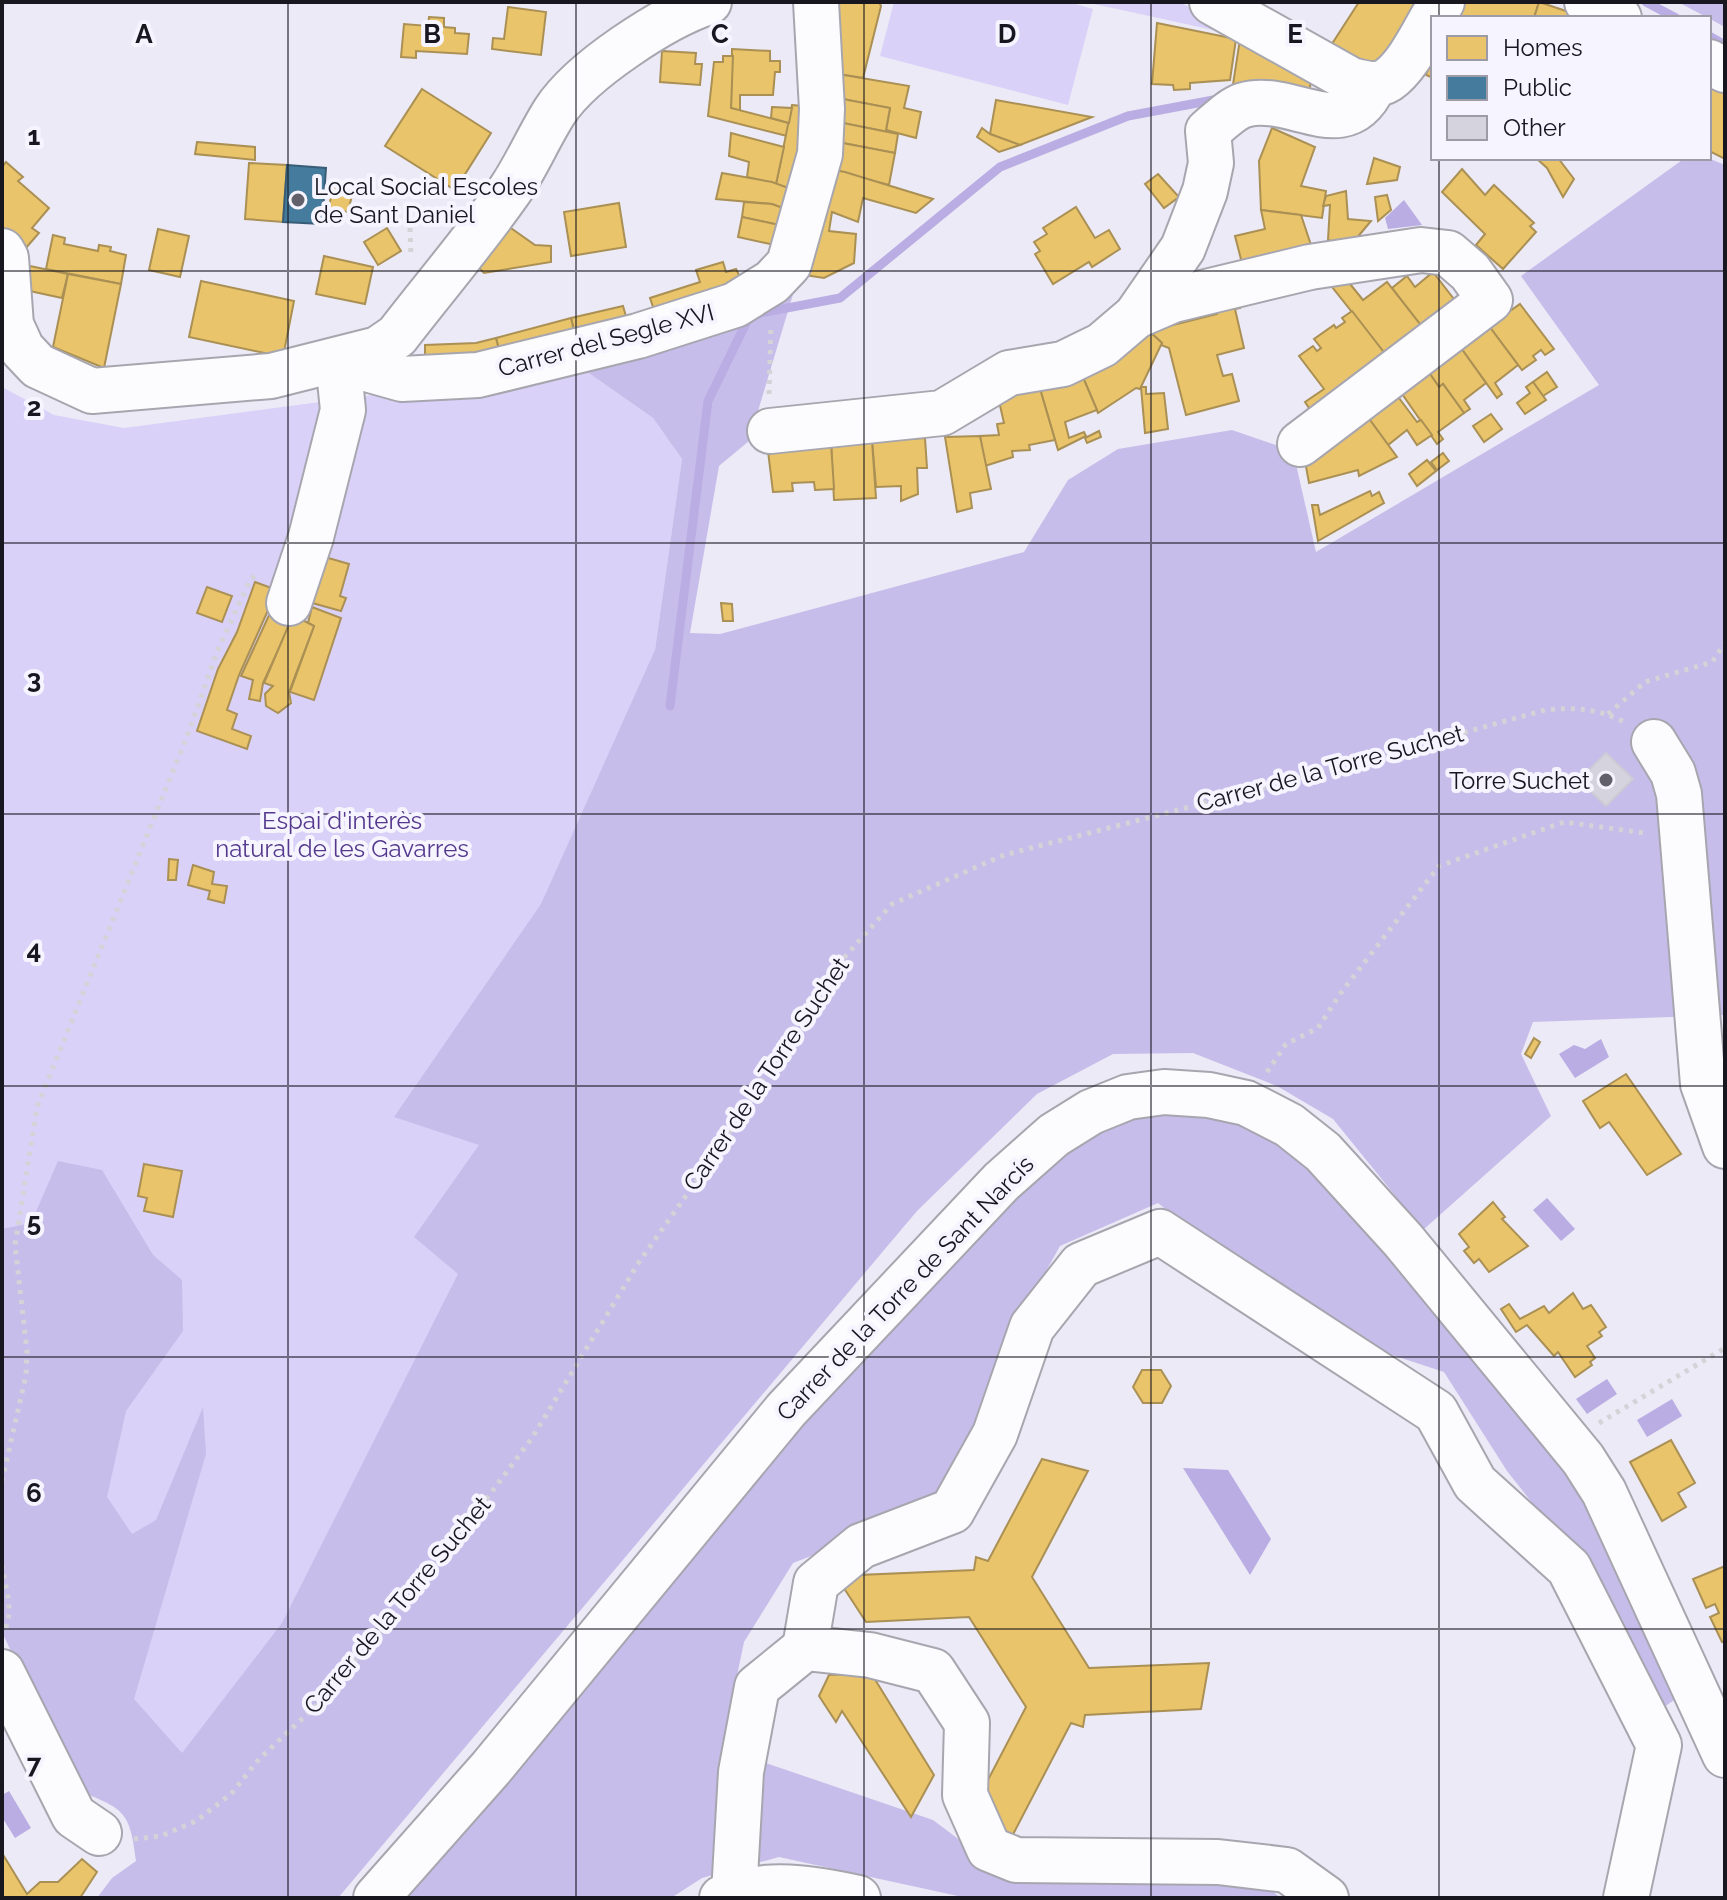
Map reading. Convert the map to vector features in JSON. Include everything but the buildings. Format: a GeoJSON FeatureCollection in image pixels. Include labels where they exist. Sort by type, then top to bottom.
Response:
{"type":"FeatureCollection","features":[{"type":"Feature","properties":{"kind":"street"},"geometry":{"type":"LineString","coordinates":[[2,251],[6,258],[11,325],[22,349],[38,366],[92,391],[271,376],[378,349],[397,336],[509,192],[556,109],[579,87],[668,18],[709,2]]}},
{"type":"Feature","properties":{"kind":"street","name":"Carrer del Segle XVI"},"geometry":{"type":"LineString","coordinates":[[338,361],[402,379],[478,375],[638,336],[735,305],[772,282],[789,264],[820,154],[822,109],[816,2]]}},
{"type":"Feature","properties":{"kind":"street"},"geometry":{"type":"LineString","coordinates":[[1212,2],[1351,80],[1374,85],[1387,80],[1431,19]]}},
{"type":"Feature","properties":{"kind":"street"},"geometry":{"type":"LineString","coordinates":[[1587,2],[1615,16]]}},
{"type":"Feature","properties":{"kind":"street"},"geometry":{"type":"LineString","coordinates":[[769,415],[942,413],[1009,373],[1063,364],[1102,345],[1136,316],[1183,248],[1211,163],[1208,131],[1244,105],[1268,104],[1346,115],[1364,105],[1374,85]]}},
{"type":"Feature","properties":{"kind":"street"},"geometry":{"type":"LineString","coordinates":[[1136,316],[1173,300],[1359,257],[1421,250],[1448,253],[1470,272],[1490,300],[1300,444]]}},
{"type":"Feature","properties":{"kind":"street"},"geometry":{"type":"LineString","coordinates":[[289,603],[343,410],[338,361]]}},
{"type":"Feature","properties":{"kind":"street"},"geometry":{"type":"LineString","coordinates":[[1654,742],[1673,773],[1683,840],[1703,1084],[1725,1146]]}},
{"type":"Feature","properties":{"kind":"street","name":"Carrer de la Torre de Sant Narcís"},"geometry":{"type":"LineString","coordinates":[[376,1898],[501,1756],[786,1410],[1001,1182],[1054,1135],[1091,1112],[1128,1097],[1164,1092],[1209,1095],[1246,1103],[1289,1125],[1323,1152],[1403,1240],[1569,1441],[1604,1492],[1725,1755]]}},
{"type":"Feature","properties":{"kind":"street"},"geometry":{"type":"LineString","coordinates":[[858,1898],[805,1889],[763,1887],[728,1896],[741,1772],[757,1687],[805,1648],[816,1583],[861,1546],[952,1511],[995,1434],[1032,1327],[1081,1265],[1160,1232],[1436,1412],[1475,1483],[1569,1568],[1659,1745],[1626,1898]]}},
{"type":"Feature","properties":{"kind":"street"},"geometry":{"type":"LineString","coordinates":[[805,1648],[870,1655],[933,1671],[967,1723],[965,1795],[989,1849],[1016,1860],[1218,1862],[1287,1870],[1326,1898]]}},
{"type":"Feature","properties":{"kind":"street"},"geometry":{"type":"LineString","coordinates":[[2,1672],[74,1816],[99,1833]]}},
{"type":"Feature","properties":{"kind":"path"},"geometry":{"type":"LineString","coordinates":[[409,262],[410,228]]}},
{"type":"Feature","properties":{"kind":"path"},"geometry":{"type":"LineString","coordinates":[[769,415],[771,322]]}},
{"type":"Feature","properties":{"kind":"path"},"geometry":{"type":"LineString","coordinates":[[2,1481],[26,1375],[27,1351],[15,1245],[37,1107],[188,734],[216,654],[250,580],[275,559],[304,557]]}},
{"type":"Feature","properties":{"kind":"path"},"geometry":{"type":"LineString","coordinates":[[1608,714],[1645,682],[1712,662],[1725,643]]}},
{"type":"Feature","properties":{"kind":"path","name":"Carrer de la Torre Suchet"},"geometry":{"type":"LineString","coordinates":[[99,1833],[125,1839],[161,1836],[196,1821],[231,1794],[259,1759],[317,1705],[444,1556],[505,1477],[639,1262],[717,1152],[825,979],[892,904],[1004,855],[1279,784],[1480,727],[1575,706],[1608,714],[1654,742]]}},
{"type":"Feature","properties":{"kind":"path"},"geometry":{"type":"LineString","coordinates":[[1246,1103],[1286,1044],[1318,1028],[1340,994],[1439,866],[1564,822],[1683,840]]}},
{"type":"Feature","properties":{"kind":"path"},"geometry":{"type":"LineString","coordinates":[[1569,1441],[1725,1348]]}},
{"type":"Feature","properties":{"kind":"path"},"geometry":{"type":"LineString","coordinates":[[2,1565],[9,1608],[2,1634]]}},
{"type":"Feature","properties":{"kind":"green space"},"geometry":{"type":"Polygon","coordinates":[[[894,2],[1068,2],[1093,9],[1068,105],[880,56],[894,2]]]}},
{"type":"Feature","properties":{"kind":"green space"},"geometry":{"type":"Polygon","coordinates":[[[1085,2],[1179,2],[1221,23],[1213,30],[1085,2]]]}},
{"type":"Feature","properties":{"kind":"green space","name":"Espai d'interès natural de les Gavarres"},"geometry":{"type":"Polygon","coordinates":[[[573,362],[653,418],[682,459],[655,650],[687,825],[197,1804],[2,1607],[2,387],[54,415],[124,428],[471,382],[573,362]]]}},
{"type":"Feature","properties":{"kind":"shaded area"},"geometry":{"type":"Polygon","coordinates":[[[1678,2],[1725,2],[1725,27],[1711,20],[1711,16],[1704,16],[1678,2]]]}},
{"type":"Feature","properties":{"kind":"shaded area"},"geometry":{"type":"Polygon","coordinates":[[[1711,159],[1725,165],[1725,1015],[1533,1022],[1521,1054],[1551,1116],[1423,1230],[1333,1119],[1277,1086],[1193,1053],[1113,1054],[1037,1094],[917,1211],[338,1898],[97,1898],[112,1878],[136,1861],[131,1830],[121,1813],[113,1807],[75,1789],[2,1632],[2,1229],[31,1223],[58,1161],[102,1170],[153,1255],[182,1280],[183,1331],[126,1411],[107,1497],[132,1534],[156,1520],[203,1407],[206,1454],[134,1699],[182,1753],[282,1623],[458,1274],[414,1237],[479,1145],[394,1117],[541,904],[655,650],[682,459],[653,418],[573,362],[794,291],[749,441],[719,466],[690,633],[720,634],[1024,552],[1068,480],[1118,449],[1232,430],[1293,451],[1316,552],[1599,385],[1521,276],[1682,160],[1711,159]]]}},
{"type":"Feature","properties":{"kind":"shaded area"},"geometry":{"type":"Polygon","coordinates":[[[1404,200],[1422,225],[1388,229],[1385,218],[1404,200]]]}},
{"type":"Feature","properties":{"kind":"shaded area"},"geometry":{"type":"Polygon","coordinates":[[[1601,1039],[1609,1057],[1575,1078],[1559,1054],[1574,1045],[1585,1049],[1601,1039]]]}},
{"type":"Feature","properties":{"kind":"shaded area"},"geometry":{"type":"Polygon","coordinates":[[[1156,1107],[1231,1117],[1302,1153],[1469,1345],[1598,1515],[1680,1696],[1654,1714],[1586,1571],[1507,1471],[1444,1372],[1380,1351],[1258,1283],[1158,1203],[1060,1246],[1023,1313],[937,1507],[793,1563],[744,1642],[722,1748],[933,1820],[997,1868],[1264,1885],[1281,1898],[967,1898],[779,1857],[702,1878],[671,1898],[399,1898],[804,1414],[1025,1183],[1100,1126],[1156,1107]]]}},
{"type":"Feature","properties":{"kind":"shaded area"},"geometry":{"type":"Polygon","coordinates":[[[1547,1198],[1575,1229],[1561,1241],[1533,1210],[1547,1198]]]}},
{"type":"Feature","properties":{"kind":"shaded area"},"geometry":{"type":"Polygon","coordinates":[[[1607,1379],[1617,1394],[1587,1414],[1576,1399],[1607,1379]]]}},
{"type":"Feature","properties":{"kind":"shaded area"},"geometry":{"type":"Polygon","coordinates":[[[1672,1399],[1682,1416],[1647,1437],[1637,1420],[1672,1399]]]}},
{"type":"Feature","properties":{"kind":"shaded area"},"geometry":{"type":"Polygon","coordinates":[[[1183,1468],[1228,1470],[1271,1539],[1250,1575],[1183,1468]]]}},
{"type":"Feature","properties":{"kind":"shaded area"},"geometry":{"type":"Polygon","coordinates":[[[9,1791],[31,1828],[15,1838],[2,1817],[2,1795],[9,1791]]]}},
{"type":"Feature","properties":{"kind":"waterway"},"geometry":{"type":"LineString","coordinates":[[1646,2],[1672,16]]}},
{"type":"Feature","properties":{"kind":"waterway"},"geometry":{"type":"LineString","coordinates":[[1711,37],[1725,45]]}},
{"type":"Feature","properties":{"kind":"waterway"},"geometry":{"type":"LineString","coordinates":[[670,706],[708,401],[750,315],[840,298],[1000,167],[1128,116],[1224,98]]}},
{"type":"Feature","properties":{"kind":"place","name":"Local Social Escoles de Sant Daniel"},"geometry":{"type":"Point","coordinates":[298,200]}},
{"type":"Feature","properties":{"kind":"place","name":"Torre Suchet"},"geometry":{"type":"Point","coordinates":[1606,780]}}]}
